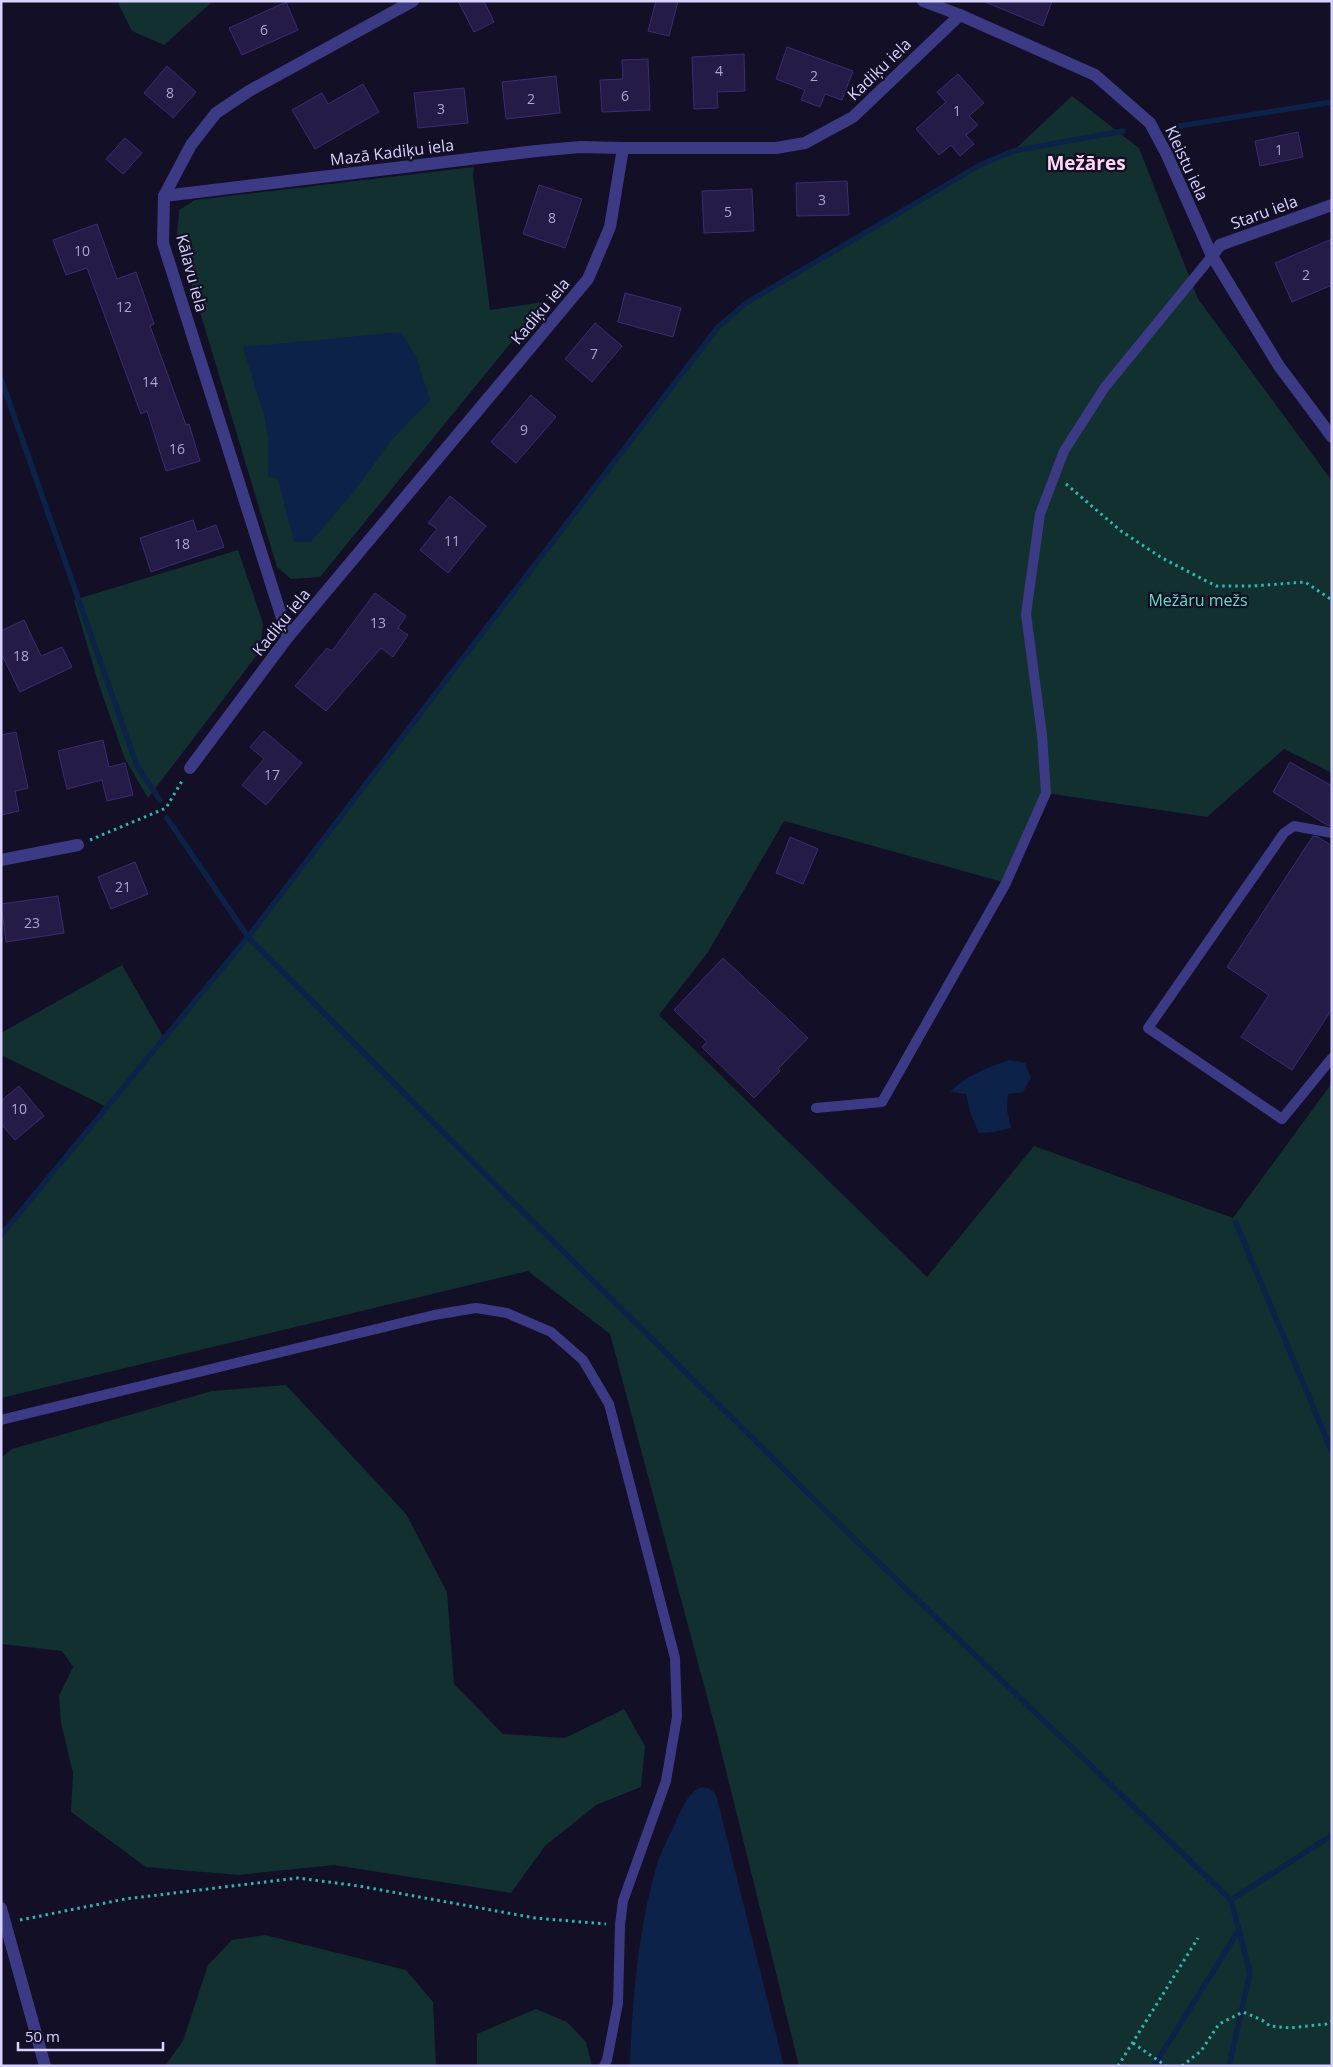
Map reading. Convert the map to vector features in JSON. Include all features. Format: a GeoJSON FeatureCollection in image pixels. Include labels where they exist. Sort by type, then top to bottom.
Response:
{"type":"FeatureCollection","features":[{"type":"Feature","properties":{"kind":"street","name":"Kālavu iela"},"geometry":{"type":"LineString","coordinates":[[288,638],[163,244],[164,196],[192,145],[216,113],[248,91],[413,1]]}},
{"type":"Feature","properties":{"kind":"street","name":"Kleistu iela"},"geometry":{"type":"LineString","coordinates":[[923,1],[960,15],[1094,75],[1150,123],[1167,155],[1212,256],[1279,366],[1332,437]]}},
{"type":"Feature","properties":{"kind":"street","name":"Kadiķu iela"},"geometry":{"type":"LineString","coordinates":[[190,768],[288,638],[588,278],[610,227],[623,148],[776,148],[806,143],[853,117],[960,15]]}},
{"type":"Feature","properties":{"kind":"street","name":"Mazā Kadiķu iela"},"geometry":{"type":"LineString","coordinates":[[164,196],[536,151],[580,147],[623,148]]}},
{"type":"Feature","properties":{"kind":"street","name":"Staru iela"},"geometry":{"type":"LineString","coordinates":[[1212,256],[1220,245],[1332,205]]}},
{"type":"Feature","properties":{"kind":"street"},"geometry":{"type":"LineString","coordinates":[[1,860],[78,845]]}},
{"type":"Feature","properties":{"kind":"street"},"geometry":{"type":"LineString","coordinates":[[1,1908],[3,1923],[45,2066]]}},
{"type":"Feature","properties":{"kind":"lane"},"geometry":{"type":"LineString","coordinates":[[816,1108],[882,1102],[1006,883],[1046,793],[1042,735],[1026,614],[1040,514],[1064,451],[1104,387],[1212,256]]}},
{"type":"Feature","properties":{"kind":"lane"},"geometry":{"type":"LineString","coordinates":[[1332,833],[1294,826],[1284,833],[1148,1028],[1282,1119],[1332,1058]]}},
{"type":"Feature","properties":{"kind":"lane"},"geometry":{"type":"LineString","coordinates":[[1,1420],[443,1313],[476,1308],[507,1313],[551,1332],[583,1360],[609,1404],[675,1658],[677,1717],[666,1781],[623,1901],[620,1925],[618,2003],[607,2060],[604,2066]]}},
{"type":"Feature","properties":{"kind":"path"},"geometry":{"type":"LineString","coordinates":[[1054,476],[1121,531],[1162,558],[1216,586],[1253,586],[1304,582],[1332,600]]}},
{"type":"Feature","properties":{"kind":"path"},"geometry":{"type":"LineString","coordinates":[[78,845],[166,808],[190,768]]}},
{"type":"Feature","properties":{"kind":"path"},"geometry":{"type":"LineString","coordinates":[[3,1923],[125,1899],[298,1878],[360,1886],[535,1918],[620,1925]]}},
{"type":"Feature","properties":{"kind":"path"},"geometry":{"type":"LineString","coordinates":[[1118,2066],[1198,1938]]}},
{"type":"Feature","properties":{"kind":"path"},"geometry":{"type":"LineString","coordinates":[[1182,2066],[1200,2051],[1219,2024],[1242,2012],[1262,2020],[1270,2026],[1290,2028],[1326,2024],[1332,2021]]}},
{"type":"Feature","properties":{"kind":"path"},"geometry":{"type":"LineString","coordinates":[[1133,2042],[1166,2066]]}},
{"type":"Feature","properties":{"kind":"green space"},"geometry":{"type":"Polygon","coordinates":[[[117,1],[213,1],[164,45],[132,31],[117,1]]]}},
{"type":"Feature","properties":{"kind":"green space","name":"Mežāru mežs"},"geometry":{"type":"Polygon","coordinates":[[[1072,96],[1139,148],[1198,299],[1332,481],[1332,773],[1284,749],[1207,817],[1046,793],[1006,883],[784,821],[708,952],[659,1015],[927,1277],[1034,1146],[1233,1218],[1332,1083],[1332,2066],[799,2066],[717,1734],[610,1334],[528,1271],[1,1398],[1,1235],[107,1107],[1,1055],[1,1033],[122,965],[164,1038],[248,937],[718,327],[746,303],[980,165],[1013,151],[1072,96]]]}},
{"type":"Feature","properties":{"kind":"green space"},"geometry":{"type":"Polygon","coordinates":[[[474,167],[473,176],[490,310],[544,302],[320,577],[291,579],[277,567],[177,236],[179,210],[195,200],[474,167]]]}},
{"type":"Feature","properties":{"kind":"green space"},"geometry":{"type":"Polygon","coordinates":[[[238,550],[263,623],[260,651],[148,798],[125,759],[98,682],[74,600],[238,550]]]}},
{"type":"Feature","properties":{"kind":"green space"},"geometry":{"type":"Polygon","coordinates":[[[286,1385],[406,1514],[447,1592],[454,1684],[503,1734],[565,1738],[624,1709],[645,1746],[641,1787],[596,1805],[545,1846],[511,1893],[334,1865],[238,1875],[146,1867],[71,1812],[73,1773],[61,1723],[59,1696],[73,1667],[62,1651],[1,1644],[1,1458],[12,1449],[212,1391],[286,1385]]]}},
{"type":"Feature","properties":{"kind":"green space"},"geometry":{"type":"Polygon","coordinates":[[[265,1935],[406,1970],[433,2002],[436,2066],[165,2066],[183,2041],[208,1965],[232,1940],[265,1935]]]}},
{"type":"Feature","properties":{"kind":"green space"},"geometry":{"type":"Polygon","coordinates":[[[536,2009],[567,2022],[586,2042],[592,2066],[477,2066],[477,2034],[536,2009]]]}},
{"type":"Feature","properties":{"kind":"water"},"geometry":{"type":"Polygon","coordinates":[[[401,332],[416,356],[430,400],[390,442],[356,489],[311,542],[294,542],[278,479],[268,476],[268,439],[265,419],[243,347],[401,332]]]}},
{"type":"Feature","properties":{"kind":"water"},"geometry":{"type":"Polygon","coordinates":[[[1009,1060],[1025,1063],[1031,1078],[1023,1092],[1008,1094],[1007,1110],[1011,1128],[979,1133],[971,1115],[966,1094],[950,1092],[970,1077],[1009,1060]]]}},
{"type":"Feature","properties":{"kind":"water"},"geometry":{"type":"Polygon","coordinates":[[[702,1787],[711,1790],[717,1798],[784,2066],[630,2066],[641,1936],[651,1885],[660,1856],[684,1805],[693,1792],[702,1787]]]}},
{"type":"Feature","properties":{"kind":"building"},"geometry":{"type":"Polygon","coordinates":[[[458,1],[484,1],[494,22],[474,32],[458,1]]]}},
{"type":"Feature","properties":{"kind":"building"},"geometry":{"type":"Polygon","coordinates":[[[656,1],[678,1],[669,36],[648,31],[656,1]]]}},
{"type":"Feature","properties":{"kind":"building"},"geometry":{"type":"Polygon","coordinates":[[[983,1],[1052,1],[1043,26],[983,1]]]}},
{"type":"Feature","properties":{"kind":"building"},"geometry":{"type":"Polygon","coordinates":[[[286,2],[298,30],[242,55],[229,28],[286,2]]]}},
{"type":"Feature","properties":{"kind":"building"},"geometry":{"type":"Polygon","coordinates":[[[787,47],[853,71],[842,100],[825,94],[820,107],[801,100],[805,90],[776,79],[787,47]]]}},
{"type":"Feature","properties":{"kind":"building"},"geometry":{"type":"Polygon","coordinates":[[[744,54],[745,91],[717,92],[718,108],[694,109],[692,57],[744,54]]]}},
{"type":"Feature","properties":{"kind":"building"},"geometry":{"type":"Polygon","coordinates":[[[648,59],[650,110],[602,112],[600,80],[623,79],[622,60],[648,59]]]}},
{"type":"Feature","properties":{"kind":"building"},"geometry":{"type":"Polygon","coordinates":[[[167,66],[196,92],[173,118],[144,93],[167,66]]]}},
{"type":"Feature","properties":{"kind":"building"},"geometry":{"type":"Polygon","coordinates":[[[958,74],[984,103],[969,116],[978,125],[966,135],[974,144],[960,156],[951,145],[939,155],[916,129],[946,102],[937,92],[958,74]]]}},
{"type":"Feature","properties":{"kind":"building"},"geometry":{"type":"Polygon","coordinates":[[[556,76],[560,113],[506,119],[502,82],[556,76]]]}},
{"type":"Feature","properties":{"kind":"building"},"geometry":{"type":"Polygon","coordinates":[[[363,84],[379,112],[315,149],[292,110],[322,93],[328,104],[363,84]]]}},
{"type":"Feature","properties":{"kind":"building"},"geometry":{"type":"Polygon","coordinates":[[[464,88],[468,123],[418,128],[414,93],[464,88]]]}},
{"type":"Feature","properties":{"kind":"building"},"geometry":{"type":"Polygon","coordinates":[[[1298,132],[1303,157],[1260,166],[1255,141],[1298,132]]]}},
{"type":"Feature","properties":{"kind":"building"},"geometry":{"type":"Polygon","coordinates":[[[125,138],[142,153],[123,174],[106,159],[125,138]]]}},
{"type":"Feature","properties":{"kind":"building"},"geometry":{"type":"Polygon","coordinates":[[[847,181],[849,215],[797,216],[796,183],[847,181]]]}},
{"type":"Feature","properties":{"kind":"building"},"geometry":{"type":"Polygon","coordinates":[[[539,185],[582,199],[565,248],[523,234],[539,185]]]}},
{"type":"Feature","properties":{"kind":"building"},"geometry":{"type":"Polygon","coordinates":[[[752,189],[754,231],[704,233],[702,191],[752,189]]]}},
{"type":"Feature","properties":{"kind":"building"},"geometry":{"type":"Polygon","coordinates":[[[97,224],[117,279],[136,272],[154,324],[150,326],[186,425],[189,424],[200,461],[166,471],[147,411],[141,414],[87,268],[66,275],[53,240],[97,224]]]}},
{"type":"Feature","properties":{"kind":"building"},"geometry":{"type":"Polygon","coordinates":[[[1332,239],[1332,285],[1292,302],[1275,263],[1332,239]]]}},
{"type":"Feature","properties":{"kind":"building"},"geometry":{"type":"Polygon","coordinates":[[[625,293],[681,308],[673,337],[618,322],[625,293]]]}},
{"type":"Feature","properties":{"kind":"building"},"geometry":{"type":"Polygon","coordinates":[[[595,323],[622,346],[592,382],[565,359],[595,323]]]}},
{"type":"Feature","properties":{"kind":"building"},"geometry":{"type":"Polygon","coordinates":[[[531,395],[556,417],[516,463],[491,442],[531,395]]]}},
{"type":"Feature","properties":{"kind":"building"},"geometry":{"type":"Polygon","coordinates":[[[450,496],[486,526],[448,573],[420,550],[437,529],[428,523],[450,496]]]}},
{"type":"Feature","properties":{"kind":"building"},"geometry":{"type":"Polygon","coordinates":[[[193,520],[197,532],[216,525],[224,547],[151,572],[140,538],[193,520]]]}},
{"type":"Feature","properties":{"kind":"building"},"geometry":{"type":"Polygon","coordinates":[[[375,593],[406,616],[398,628],[408,635],[393,657],[381,648],[326,711],[295,686],[327,648],[332,651],[375,593]]]}},
{"type":"Feature","properties":{"kind":"building"},"geometry":{"type":"Polygon","coordinates":[[[24,620],[41,656],[62,647],[72,667],[20,692],[1,653],[1,631],[24,620]]]}},
{"type":"Feature","properties":{"kind":"building"},"geometry":{"type":"Polygon","coordinates":[[[264,731],[302,763],[266,805],[242,785],[264,759],[250,747],[264,731]]]}},
{"type":"Feature","properties":{"kind":"building"},"geometry":{"type":"Polygon","coordinates":[[[16,732],[28,788],[15,791],[19,811],[1,815],[1,735],[16,732]]]}},
{"type":"Feature","properties":{"kind":"building"},"geometry":{"type":"Polygon","coordinates":[[[103,740],[109,767],[125,763],[133,795],[107,801],[102,780],[67,789],[58,751],[103,740]]]}},
{"type":"Feature","properties":{"kind":"building"},"geometry":{"type":"Polygon","coordinates":[[[1290,762],[1332,786],[1332,826],[1327,825],[1273,792],[1290,762]]]}},
{"type":"Feature","properties":{"kind":"building"},"geometry":{"type":"Polygon","coordinates":[[[1313,836],[1332,846],[1332,1009],[1292,1070],[1241,1037],[1269,995],[1227,967],[1313,836]]]}},
{"type":"Feature","properties":{"kind":"building"},"geometry":{"type":"Polygon","coordinates":[[[790,837],[818,849],[803,884],[776,873],[790,837]]]}},
{"type":"Feature","properties":{"kind":"building"},"geometry":{"type":"Polygon","coordinates":[[[135,862],[148,894],[111,909],[98,877],[135,862]]]}},
{"type":"Feature","properties":{"kind":"building"},"geometry":{"type":"Polygon","coordinates":[[[58,896],[64,933],[6,942],[1,904],[58,896]]]}},
{"type":"Feature","properties":{"kind":"building"},"geometry":{"type":"Polygon","coordinates":[[[723,958],[808,1038],[778,1069],[780,1071],[754,1098],[702,1047],[707,1042],[674,1010],[723,958]]]}},
{"type":"Feature","properties":{"kind":"building"},"geometry":{"type":"Polygon","coordinates":[[[19,1086],[44,1116],[15,1140],[1,1124],[1,1101],[19,1086]]]}},
{"type":"Feature","properties":{"kind":"waterway"},"geometry":{"type":"LineString","coordinates":[[1179,126],[1332,102]]}},
{"type":"Feature","properties":{"kind":"waterway"},"geometry":{"type":"LineString","coordinates":[[1,1235],[248,937],[718,327],[746,303],[980,165],[1013,151],[1123,131]]}},
{"type":"Feature","properties":{"kind":"waterway"},"geometry":{"type":"LineString","coordinates":[[1,379],[137,766],[160,800]]}},
{"type":"Feature","properties":{"kind":"waterway"},"geometry":{"type":"LineString","coordinates":[[167,818],[248,937],[876,1560],[1231,1900],[1250,1973],[1229,2066]]}},
{"type":"Feature","properties":{"kind":"waterway"},"geometry":{"type":"LineString","coordinates":[[1236,1223],[1332,1452]]}},
{"type":"Feature","properties":{"kind":"waterway"},"geometry":{"type":"LineString","coordinates":[[1231,1900],[1332,1835]]}},
{"type":"Feature","properties":{"kind":"waterway"},"geometry":{"type":"LineString","coordinates":[[1154,2066],[1239,1930]]}},
{"type":"Feature","properties":{"kind":"district","name":"Mežāres"},"geometry":{"type":"Point","coordinates":[1086,163]}}]}
